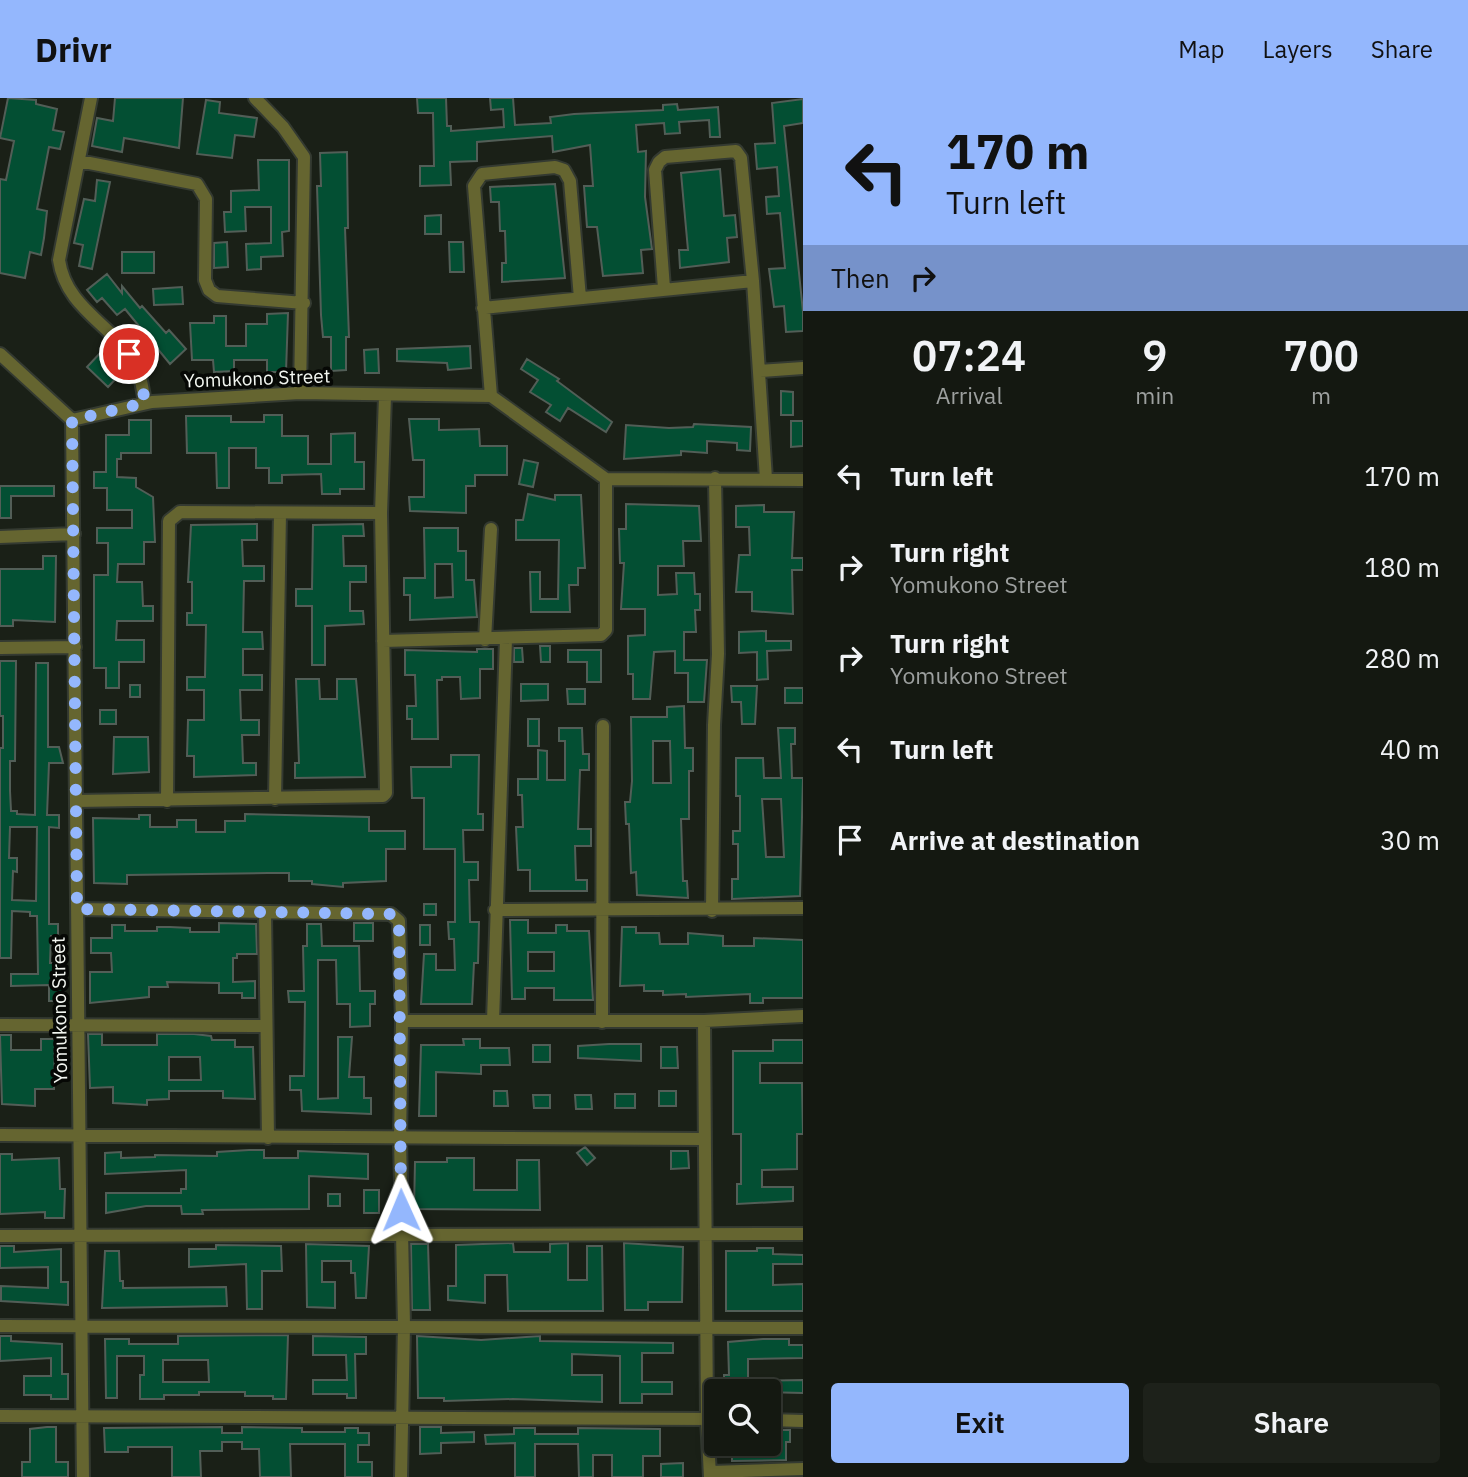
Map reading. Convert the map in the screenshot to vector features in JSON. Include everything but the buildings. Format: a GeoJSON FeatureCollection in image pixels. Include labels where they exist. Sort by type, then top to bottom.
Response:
{"type":"FeatureCollection","features":[{"type":"Feature","properties":{"kind":"street"},"geometry":{"type":"LineString","coordinates":[[90,98],[59,260],[62,279],[74,298],[129,354],[141,378],[145,403]]}},
{"type":"Feature","properties":{"kind":"street"},"geometry":{"type":"LineString","coordinates":[[254,98],[277,119],[304,157],[304,303],[300,393]]}},
{"type":"Feature","properties":{"kind":"street"},"geometry":{"type":"LineString","coordinates":[[664,288],[655,170],[659,162],[665,158],[736,151],[741,158],[753,281],[766,479]]}},
{"type":"Feature","properties":{"kind":"street"},"geometry":{"type":"LineString","coordinates":[[79,160],[197,184],[206,199],[205,280],[209,290],[217,296],[304,303]]}},
{"type":"Feature","properties":{"kind":"street"},"geometry":{"type":"LineString","coordinates":[[580,298],[570,181],[564,170],[555,167],[482,174],[474,186],[491,396],[606,479],[803,480]]}},
{"type":"Feature","properties":{"kind":"street"},"geometry":{"type":"LineString","coordinates":[[483,308],[753,281]]}},
{"type":"Feature","properties":{"kind":"street"},"geometry":{"type":"LineString","coordinates":[[0,354],[72,420]]}},
{"type":"Feature","properties":{"kind":"street"},"geometry":{"type":"LineString","coordinates":[[760,372],[803,368]]}},
{"type":"Feature","properties":{"kind":"street","name":"Yomukono Street"},"geometry":{"type":"LineString","coordinates":[[83,1477],[72,420],[145,403],[300,393],[491,396]]}},
{"type":"Feature","properties":{"kind":"street"},"geometry":{"type":"LineString","coordinates":[[76,802],[383,796],[386,793],[381,513],[385,396]]}},
{"type":"Feature","properties":{"kind":"street"},"geometry":{"type":"LineString","coordinates":[[712,911],[714,725],[718,654],[715,478]]}},
{"type":"Feature","properties":{"kind":"street"},"geometry":{"type":"LineString","coordinates":[[383,641],[595,638],[606,630],[606,479]]}},
{"type":"Feature","properties":{"kind":"street"},"geometry":{"type":"LineString","coordinates":[[167,801],[169,521],[180,512],[381,513]]}},
{"type":"Feature","properties":{"kind":"street"},"geometry":{"type":"LineString","coordinates":[[275,799],[280,513]]}},
{"type":"Feature","properties":{"kind":"street"},"geometry":{"type":"LineString","coordinates":[[485,640],[491,529]]}},
{"type":"Feature","properties":{"kind":"street"},"geometry":{"type":"LineString","coordinates":[[0,537],[74,534]]}},
{"type":"Feature","properties":{"kind":"street"},"geometry":{"type":"LineString","coordinates":[[492,1021],[506,639]]}},
{"type":"Feature","properties":{"kind":"street"},"geometry":{"type":"LineString","coordinates":[[0,648],[75,647]]}},
{"type":"Feature","properties":{"kind":"street"},"geometry":{"type":"LineString","coordinates":[[602,1022],[603,726]]}},
{"type":"Feature","properties":{"kind":"street"},"geometry":{"type":"LineString","coordinates":[[495,910],[712,911],[803,908]]}},
{"type":"Feature","properties":{"kind":"street"},"geometry":{"type":"LineString","coordinates":[[77,909],[391,914],[399,921],[404,1325],[401,1477]]}},
{"type":"Feature","properties":{"kind":"street"},"geometry":{"type":"LineString","coordinates":[[265,912],[268,1138]]}},
{"type":"Feature","properties":{"kind":"street"},"geometry":{"type":"LineString","coordinates":[[402,1021],[704,1021],[803,1016]]}},
{"type":"Feature","properties":{"kind":"street"},"geometry":{"type":"LineString","coordinates":[[704,1021],[703,1139],[709,1379]]}},
{"type":"Feature","properties":{"kind":"street"},"geometry":{"type":"LineString","coordinates":[[0,1025],[266,1026]]}},
{"type":"Feature","properties":{"kind":"street"},"geometry":{"type":"LineString","coordinates":[[0,1135],[703,1139]]}},
{"type":"Feature","properties":{"kind":"street"},"geometry":{"type":"LineString","coordinates":[[0,1236],[803,1234]]}},
{"type":"Feature","properties":{"kind":"street"},"geometry":{"type":"LineString","coordinates":[[0,1326],[803,1328]]}},
{"type":"Feature","properties":{"kind":"street"},"geometry":{"type":"LineString","coordinates":[[0,1416],[704,1418]]}},
{"type":"Feature","properties":{"kind":"street"},"geometry":{"type":"LineString","coordinates":[[781,1420],[803,1421]]}},
{"type":"Feature","properties":{"kind":"street"},"geometry":{"type":"LineString","coordinates":[[710,1456],[710,1475],[803,1469]]}},
{"type":"Feature","properties":{"kind":"route"},"geometry":{"type":"LineString","coordinates":[[129,354],[141,378],[145,403],[72,420],[77,909],[391,914],[396,917],[399,921],[402,1021],[401,1210]]}}]}
